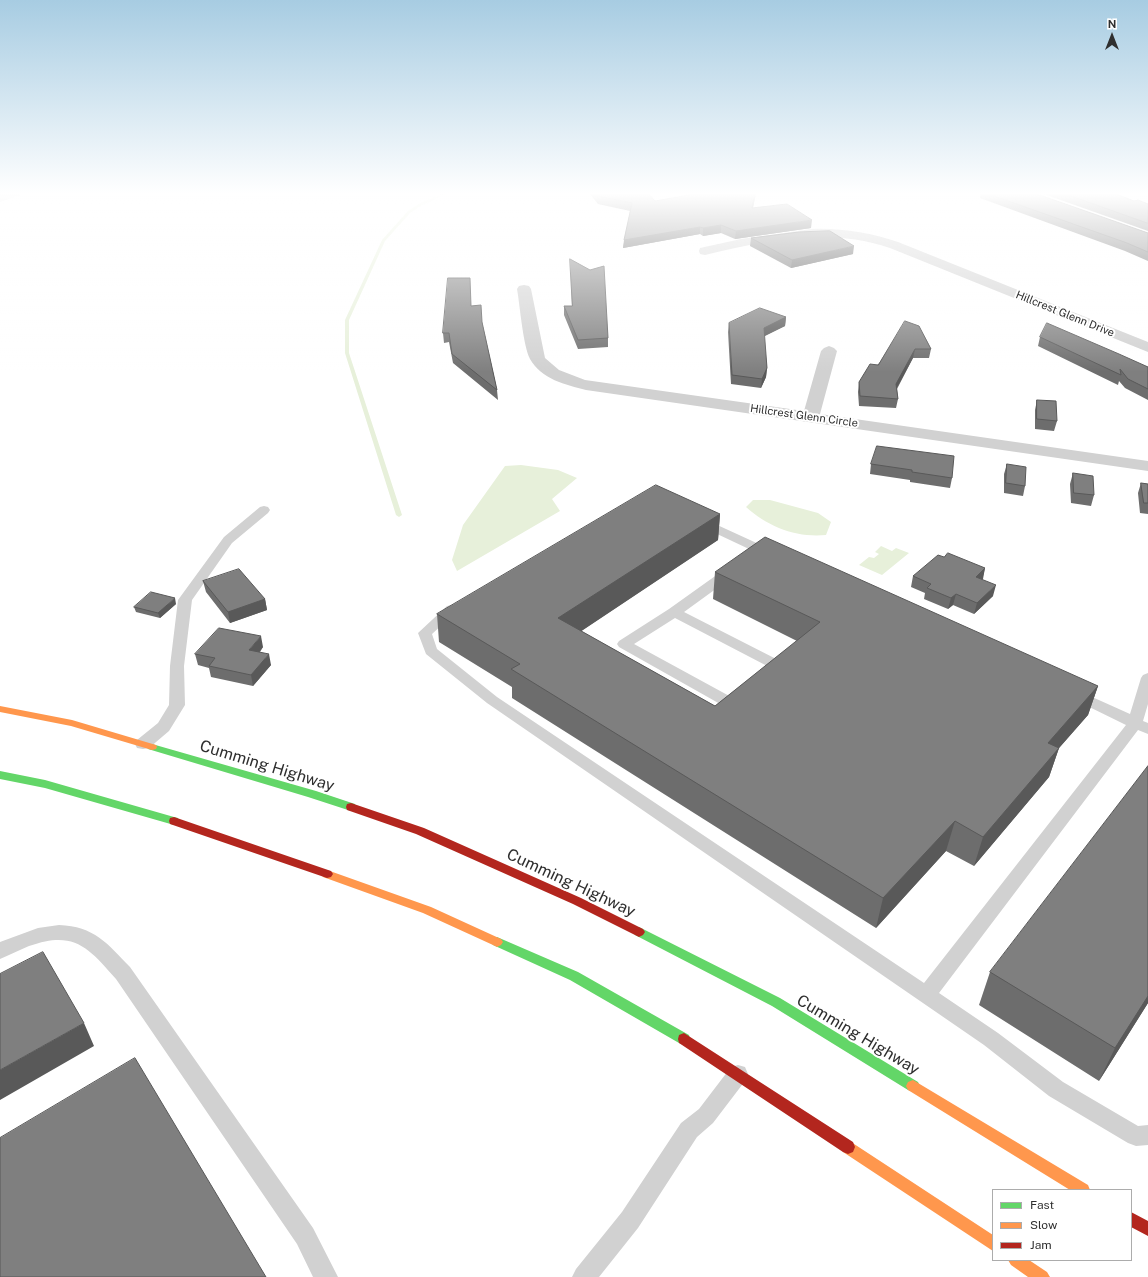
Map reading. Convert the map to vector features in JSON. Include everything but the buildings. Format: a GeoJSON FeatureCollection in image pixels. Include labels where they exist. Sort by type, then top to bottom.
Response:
{"type":"FeatureCollection","features":[{"type":"Feature","properties":{"kind":"highway","name":"Cumming Highway"},"geometry":{"type":"LineString","coordinates":[[0,709],[72,723],[312,794],[420,831],[577,901],[776,1002],[1082,1189]]}},
{"type":"Feature","properties":{"kind":"highway"},"geometry":{"type":"LineString","coordinates":[[0,775],[45,784],[187,825],[427,910],[574,976],[698,1047],[992,1243]]}},
{"type":"Feature","properties":{"kind":"highway"},"geometry":{"type":"LineString","coordinates":[[1132,1220],[1147,1229]]}},
{"type":"Feature","properties":{"kind":"highway"},"geometry":{"type":"LineString","coordinates":[[1018,1261],[1042,1277]]}},
{"type":"Feature","properties":{"kind":"street","name":"Hillcrest Glenn Drive"},"geometry":{"type":"LineString","coordinates":[[913,253],[1148,347]]}},
{"type":"Feature","properties":{"kind":"street","name":"Hillcrest Glenn Circle"},"geometry":{"type":"LineString","coordinates":[[524,289],[537,358],[547,369],[563,379],[586,385],[1063,455],[1148,466]]}},
{"type":"Feature","properties":{"kind":"street"},"geometry":{"type":"LineString","coordinates":[[811,417],[829,351]]}},
{"type":"Feature","properties":{"kind":"lane"},"geometry":{"type":"LineString","coordinates":[[143,744],[164,727],[177,705],[177,666],[185,600],[228,540],[264,510]]}},
{"type":"Feature","properties":{"kind":"lane"},"geometry":{"type":"LineString","coordinates":[[688,515],[782,559]]}},
{"type":"Feature","properties":{"kind":"lane"},"geometry":{"type":"LineString","coordinates":[[752,691],[734,705],[624,644],[674,612],[761,549]]}},
{"type":"Feature","properties":{"kind":"lane"},"geometry":{"type":"LineString","coordinates":[[464,600],[457,604],[425,633],[431,651],[492,700],[991,1039],[1056,1089],[1136,1136],[1148,1135]]}},
{"type":"Feature","properties":{"kind":"lane"},"geometry":{"type":"LineString","coordinates":[[674,612],[781,667],[763,681]]}},
{"type":"Feature","properties":{"kind":"lane"},"geometry":{"type":"LineString","coordinates":[[926,995],[1141,726],[1148,678]]}},
{"type":"Feature","properties":{"kind":"lane"},"geometry":{"type":"LineString","coordinates":[[1061,688],[1141,726]]}},
{"type":"Feature","properties":{"kind":"lane"},"geometry":{"type":"LineString","coordinates":[[0,951],[32,937],[63,933],[80,935],[100,948],[123,973],[304,1236],[326,1277]]}},
{"type":"Feature","properties":{"kind":"lane"},"geometry":{"type":"LineString","coordinates":[[584,1277],[630,1220],[690,1130],[706,1116],[738,1074]]}},
{"type":"Feature","properties":{"kind":"shaded area"},"geometry":{"type":"Polygon","coordinates":[[[521,465],[558,470],[577,478],[552,499],[560,511],[457,571],[452,560],[463,525],[505,466],[521,465]]]}},
{"type":"Feature","properties":{"kind":"shaded area"},"geometry":{"type":"Polygon","coordinates":[[[753,500],[770,500],[818,513],[831,522],[826,535],[804,535],[783,530],[764,520],[746,507],[753,500]]]}},
{"type":"Feature","properties":{"kind":"shaded area"},"geometry":{"type":"Polygon","coordinates":[[[881,546],[892,551],[896,548],[909,553],[882,575],[859,565],[869,557],[874,558],[879,554],[875,552],[881,546]]]}},
{"type":"Feature","properties":{"kind":"waterway"},"geometry":{"type":"LineString","coordinates":[[378,253],[347,320],[347,353],[399,515]]}},
{"type":"Feature","properties":{"kind":"traffic: fast"},"geometry":{"type":"LineString","coordinates":[[152,747],[351,807]]}},
{"type":"Feature","properties":{"kind":"traffic: fast"},"geometry":{"type":"LineString","coordinates":[[0,775],[45,784],[174,821]]}},
{"type":"Feature","properties":{"kind":"traffic: fast"},"geometry":{"type":"LineString","coordinates":[[639,932],[776,1002],[913,1086]]}},
{"type":"Feature","properties":{"kind":"traffic: fast"},"geometry":{"type":"LineString","coordinates":[[497,942],[574,976],[684,1039]]}},
{"type":"Feature","properties":{"kind":"traffic: slow"},"geometry":{"type":"LineString","coordinates":[[0,709],[72,723],[152,747]]}},
{"type":"Feature","properties":{"kind":"traffic: slow"},"geometry":{"type":"LineString","coordinates":[[327,874],[427,910],[497,942]]}},
{"type":"Feature","properties":{"kind":"traffic: slow"},"geometry":{"type":"LineString","coordinates":[[913,1086],[1081,1189]]}},
{"type":"Feature","properties":{"kind":"traffic: slow"},"geometry":{"type":"LineString","coordinates":[[848,1147],[992,1243]]}},
{"type":"Feature","properties":{"kind":"traffic: slow"},"geometry":{"type":"LineString","coordinates":[[1018,1261],[1042,1277]]}},
{"type":"Feature","properties":{"kind":"traffic: jam"},"geometry":{"type":"LineString","coordinates":[[351,807],[420,831],[577,901],[639,932]]}},
{"type":"Feature","properties":{"kind":"traffic: jam"},"geometry":{"type":"LineString","coordinates":[[174,821],[327,874]]}},
{"type":"Feature","properties":{"kind":"traffic: jam"},"geometry":{"type":"LineString","coordinates":[[684,1039],[848,1147]]}},
{"type":"Feature","properties":{"kind":"traffic: jam"},"geometry":{"type":"LineString","coordinates":[[1132,1220],[1148,1229]]}}]}
